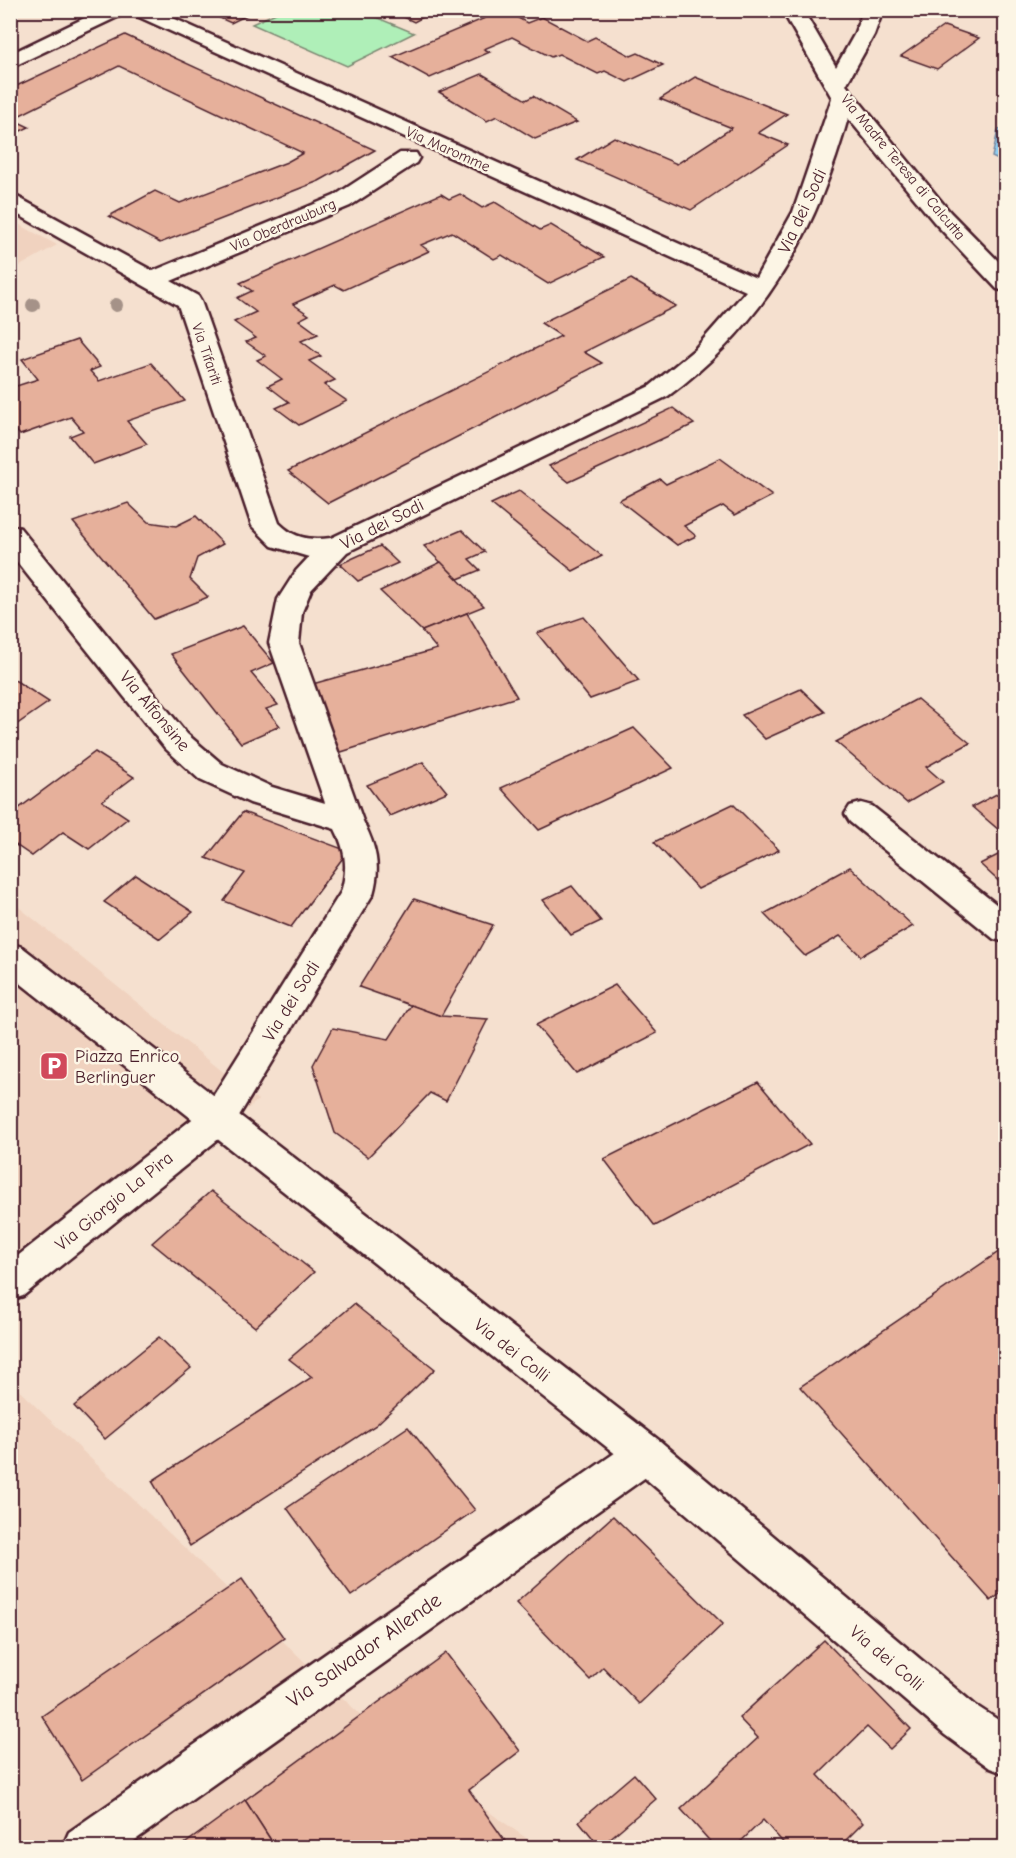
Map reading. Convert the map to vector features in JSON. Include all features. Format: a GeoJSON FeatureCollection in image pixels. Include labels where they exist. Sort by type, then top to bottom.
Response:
{"type":"FeatureCollection","features":[{"type":"Feature","properties":{"kind":"street"},"geometry":{"type":"LineString","coordinates":[[10,62],[119,10]]}},
{"type":"Feature","properties":{"kind":"street","name":"Via Madre Teresa di Calcutta"},"geometry":{"type":"LineString","coordinates":[[792,10],[826,42],[840,92],[942,217],[1005,284]]}},
{"type":"Feature","properties":{"kind":"street","name":"Via dei Sodi"},"geometry":{"type":"LineString","coordinates":[[218,1119],[357,894],[363,874],[362,849],[347,821],[284,643],[284,617],[294,592],[337,546],[658,391],[685,374],[715,346],[787,250],[806,211],[824,165],[840,92],[873,10]]}},
{"type":"Feature","properties":{"kind":"street","name":"Via Maromme"},"geometry":{"type":"LineString","coordinates":[[146,12],[759,288]]}},
{"type":"Feature","properties":{"kind":"street"},"geometry":{"type":"LineString","coordinates":[[826,42],[864,35]]}},
{"type":"Feature","properties":{"kind":"street","name":"Via Oberdrauburg"},"geometry":{"type":"LineString","coordinates":[[152,280],[342,201],[408,158]]}},
{"type":"Feature","properties":{"kind":"street","name":"Via Tifariti"},"geometry":{"type":"LineString","coordinates":[[10,200],[189,302],[266,526],[277,539],[296,547],[316,549],[337,546]]}},
{"type":"Feature","properties":{"kind":"street","name":"Via Alfonsine"},"geometry":{"type":"LineString","coordinates":[[10,534],[176,741],[212,772],[261,795],[347,821]]}},
{"type":"Feature","properties":{"kind":"street"},"geometry":{"type":"LineString","coordinates":[[861,814],[1005,930]]}},
{"type":"Feature","properties":{"kind":"street","name":"Via dei Colli"},"geometry":{"type":"LineString","coordinates":[[10,956],[646,1454],[960,1720],[1005,1752]]}},
{"type":"Feature","properties":{"kind":"street","name":"Via Giorgio La Pira"},"geometry":{"type":"LineString","coordinates":[[10,1284],[218,1119]]}},
{"type":"Feature","properties":{"kind":"street","name":"Via Salvador Allende"},"geometry":{"type":"LineString","coordinates":[[85,1848],[646,1454]]}},
{"type":"Feature","properties":{"kind":"shaded area"},"geometry":{"type":"Polygon","coordinates":[[[11,220],[57,245],[11,271],[11,220]]]}},
{"type":"Feature","properties":{"kind":"shaded area"},"geometry":{"type":"Polygon","coordinates":[[[10,900],[258,1100],[11,1306],[10,1306],[10,900]]]}},
{"type":"Feature","properties":{"kind":"shaded area"},"geometry":{"type":"Polygon","coordinates":[[[10,1382],[389,1742],[539,1847],[11,1847],[10,1382]]]}},
{"type":"Feature","properties":{"kind":"green space"},"geometry":{"type":"Polygon","coordinates":[[[280,11],[361,11],[414,33],[347,66],[252,24],[280,11]]]}},
{"type":"Feature","properties":{"kind":"water"},"geometry":{"type":"Polygon","coordinates":[[[1006,128],[1005,163],[992,157],[998,130],[1006,128]]]}},
{"type":"Feature","properties":{"kind":"building"},"geometry":{"type":"Polygon","coordinates":[[[202,10],[257,10],[231,23],[202,10]]]}},
{"type":"Feature","properties":{"kind":"building"},"geometry":{"type":"Polygon","coordinates":[[[389,10],[436,10],[414,22],[389,10]]]}},
{"type":"Feature","properties":{"kind":"building"},"geometry":{"type":"Polygon","coordinates":[[[504,10],[527,23],[542,17],[587,41],[595,37],[631,56],[638,53],[663,65],[627,82],[605,71],[598,74],[559,54],[551,57],[512,37],[484,49],[490,52],[430,78],[392,57],[504,10]]]}},
{"type":"Feature","properties":{"kind":"building"},"geometry":{"type":"Polygon","coordinates":[[[944,26],[979,38],[937,69],[901,56],[944,26]]]}},
{"type":"Feature","properties":{"kind":"building"},"geometry":{"type":"Polygon","coordinates":[[[125,35],[375,150],[319,181],[160,243],[109,216],[155,191],[180,203],[287,162],[303,153],[119,66],[12,119],[29,127],[10,136],[10,89],[125,35]]]}},
{"type":"Feature","properties":{"kind":"building"},"geometry":{"type":"Polygon","coordinates":[[[482,74],[526,100],[533,96],[577,122],[535,139],[497,116],[487,121],[439,92],[482,74]]]}},
{"type":"Feature","properties":{"kind":"building"},"geometry":{"type":"Polygon","coordinates":[[[695,77],[787,114],[758,133],[788,145],[691,210],[577,160],[614,137],[677,164],[732,128],[660,99],[695,77]]]}},
{"type":"Feature","properties":{"kind":"building"},"geometry":{"type":"Polygon","coordinates":[[[441,194],[449,199],[460,194],[482,208],[495,202],[540,230],[551,225],[604,257],[548,284],[502,255],[494,259],[452,232],[421,245],[429,251],[344,290],[335,285],[293,304],[309,315],[299,320],[318,334],[301,341],[321,356],[309,361],[335,380],[324,385],[347,401],[299,425],[276,408],[289,402],[268,386],[282,379],[257,360],[266,356],[246,342],[256,338],[234,322],[256,312],[237,298],[252,291],[240,283],[441,194]]]}},
{"type":"Feature","properties":{"kind":"building"},"geometry":{"type":"Polygon","coordinates":[[[631,279],[676,306],[584,352],[602,363],[328,503],[288,471],[561,336],[541,323],[631,279]]]}},
{"type":"Feature","properties":{"kind":"building"},"geometry":{"type":"Polygon","coordinates":[[[77,340],[100,367],[90,371],[99,381],[151,363],[185,401],[127,421],[147,444],[93,464],[70,436],[83,431],[71,417],[20,435],[10,423],[10,388],[38,379],[22,359],[77,340]]]}},
{"type":"Feature","properties":{"kind":"building"},"geometry":{"type":"Polygon","coordinates":[[[673,408],[694,424],[569,482],[549,466],[673,408]]]}},
{"type":"Feature","properties":{"kind":"building"},"geometry":{"type":"Polygon","coordinates":[[[720,458],[772,496],[735,515],[723,506],[684,526],[696,536],[677,545],[619,500],[660,479],[666,484],[720,458]]]}},
{"type":"Feature","properties":{"kind":"building"},"geometry":{"type":"Polygon","coordinates":[[[519,491],[602,556],[573,571],[491,504],[519,491]]]}},
{"type":"Feature","properties":{"kind":"building"},"geometry":{"type":"Polygon","coordinates":[[[128,503],[148,522],[176,526],[196,516],[223,544],[197,558],[190,579],[208,597],[154,619],[73,522],[128,503]]]}},
{"type":"Feature","properties":{"kind":"building"},"geometry":{"type":"Polygon","coordinates":[[[462,530],[485,552],[469,559],[480,570],[458,579],[424,546],[462,530]]]}},
{"type":"Feature","properties":{"kind":"building"},"geometry":{"type":"Polygon","coordinates":[[[380,546],[398,563],[358,581],[340,564],[380,546]]]}},
{"type":"Feature","properties":{"kind":"building"},"geometry":{"type":"Polygon","coordinates":[[[441,562],[484,606],[422,631],[380,591],[441,562]]]}},
{"type":"Feature","properties":{"kind":"building"},"geometry":{"type":"Polygon","coordinates":[[[467,613],[517,697],[338,753],[309,685],[437,649],[422,631],[467,613]]]}},
{"type":"Feature","properties":{"kind":"building"},"geometry":{"type":"Polygon","coordinates":[[[584,617],[639,681],[590,699],[537,633],[584,617]]]}},
{"type":"Feature","properties":{"kind":"building"},"geometry":{"type":"Polygon","coordinates":[[[243,626],[274,663],[251,673],[278,705],[266,709],[280,726],[241,743],[171,654],[243,626]]]}},
{"type":"Feature","properties":{"kind":"building"},"geometry":{"type":"Polygon","coordinates":[[[10,677],[49,702],[10,729],[10,677]]]}},
{"type":"Feature","properties":{"kind":"building"},"geometry":{"type":"Polygon","coordinates":[[[801,689],[825,712],[765,739],[742,715],[801,689]]]}},
{"type":"Feature","properties":{"kind":"building"},"geometry":{"type":"Polygon","coordinates":[[[917,699],[970,743],[926,767],[943,782],[907,803],[836,742],[917,699]]]}},
{"type":"Feature","properties":{"kind":"building"},"geometry":{"type":"Polygon","coordinates":[[[634,728],[673,768],[539,830],[501,788],[634,728]]]}},
{"type":"Feature","properties":{"kind":"building"},"geometry":{"type":"Polygon","coordinates":[[[95,752],[134,777],[102,801],[128,818],[89,849],[63,832],[32,856],[10,841],[10,815],[95,752]]]}},
{"type":"Feature","properties":{"kind":"building"},"geometry":{"type":"Polygon","coordinates":[[[423,762],[447,792],[390,816],[367,785],[423,762]]]}},
{"type":"Feature","properties":{"kind":"building"},"geometry":{"type":"Polygon","coordinates":[[[1006,789],[1006,836],[972,807],[1006,789]]]}},
{"type":"Feature","properties":{"kind":"building"},"geometry":{"type":"Polygon","coordinates":[[[733,804],[779,850],[698,889],[654,842],[733,804]]]}},
{"type":"Feature","properties":{"kind":"building"},"geometry":{"type":"Polygon","coordinates":[[[243,812],[348,851],[291,927],[224,901],[245,873],[206,858],[243,812]]]}},
{"type":"Feature","properties":{"kind":"building"},"geometry":{"type":"Polygon","coordinates":[[[1006,851],[1006,888],[980,864],[1006,851]]]}},
{"type":"Feature","properties":{"kind":"building"},"geometry":{"type":"Polygon","coordinates":[[[850,867],[913,926],[861,956],[840,936],[805,956],[764,914],[850,867]]]}},
{"type":"Feature","properties":{"kind":"building"},"geometry":{"type":"Polygon","coordinates":[[[136,875],[193,912],[160,939],[104,902],[136,875]]]}},
{"type":"Feature","properties":{"kind":"building"},"geometry":{"type":"Polygon","coordinates":[[[572,886],[601,921],[571,935],[543,900],[572,886]]]}},
{"type":"Feature","properties":{"kind":"building"},"geometry":{"type":"Polygon","coordinates":[[[414,899],[493,925],[441,1016],[359,987],[414,899]]]}},
{"type":"Feature","properties":{"kind":"building"},"geometry":{"type":"Polygon","coordinates":[[[615,985],[657,1033],[577,1074],[536,1025],[615,985]]]}},
{"type":"Feature","properties":{"kind":"building"},"geometry":{"type":"Polygon","coordinates":[[[411,1005],[441,1016],[488,1019],[446,1101],[430,1093],[368,1157],[335,1133],[313,1065],[333,1028],[389,1039],[411,1005]]]}},
{"type":"Feature","properties":{"kind":"building"},"geometry":{"type":"Polygon","coordinates":[[[758,1082],[810,1144],[655,1226],[604,1159],[758,1082]]]}},
{"type":"Feature","properties":{"kind":"building"},"geometry":{"type":"Polygon","coordinates":[[[211,1191],[314,1272],[255,1327],[152,1243],[211,1191]]]}},
{"type":"Feature","properties":{"kind":"building"},"geometry":{"type":"Polygon","coordinates":[[[1006,1247],[1006,1589],[991,1601],[800,1387],[1006,1247]]]}},
{"type":"Feature","properties":{"kind":"building"},"geometry":{"type":"Polygon","coordinates":[[[354,1304],[435,1369],[376,1425],[190,1546],[152,1481],[312,1377],[289,1359],[354,1304]]]}},
{"type":"Feature","properties":{"kind":"building"},"geometry":{"type":"Polygon","coordinates":[[[159,1337],[191,1368],[105,1439],[74,1406],[159,1337]]]}},
{"type":"Feature","properties":{"kind":"building"},"geometry":{"type":"Polygon","coordinates":[[[408,1427],[475,1510],[351,1596],[287,1508],[408,1427]]]}},
{"type":"Feature","properties":{"kind":"building"},"geometry":{"type":"Polygon","coordinates":[[[613,1516],[723,1624],[639,1704],[603,1667],[590,1680],[516,1603],[613,1516]]]}},
{"type":"Feature","properties":{"kind":"building"},"geometry":{"type":"Polygon","coordinates":[[[242,1579],[284,1638],[82,1780],[42,1716],[242,1579]]]}},
{"type":"Feature","properties":{"kind":"building"},"geometry":{"type":"Polygon","coordinates":[[[824,1640],[911,1729],[890,1749],[867,1727],[818,1775],[863,1823],[838,1848],[788,1848],[763,1820],[734,1848],[716,1848],[681,1809],[758,1738],[739,1718],[824,1640]]]}},
{"type":"Feature","properties":{"kind":"building"},"geometry":{"type":"Polygon","coordinates":[[[446,1653],[520,1751],[469,1790],[510,1848],[276,1848],[245,1800],[446,1653]]]}},
{"type":"Feature","properties":{"kind":"building"},"geometry":{"type":"Polygon","coordinates":[[[634,1774],[656,1799],[600,1847],[579,1821],[634,1774]]]}},
{"type":"Feature","properties":{"kind":"building"},"geometry":{"type":"Polygon","coordinates":[[[245,1800],[276,1848],[179,1848],[245,1800]]]}},
{"type":"Feature","properties":{"kind":"place","name":"Piazza Enrico Berlinguer"},"geometry":{"type":"Point","coordinates":[54,1066]}}]}
